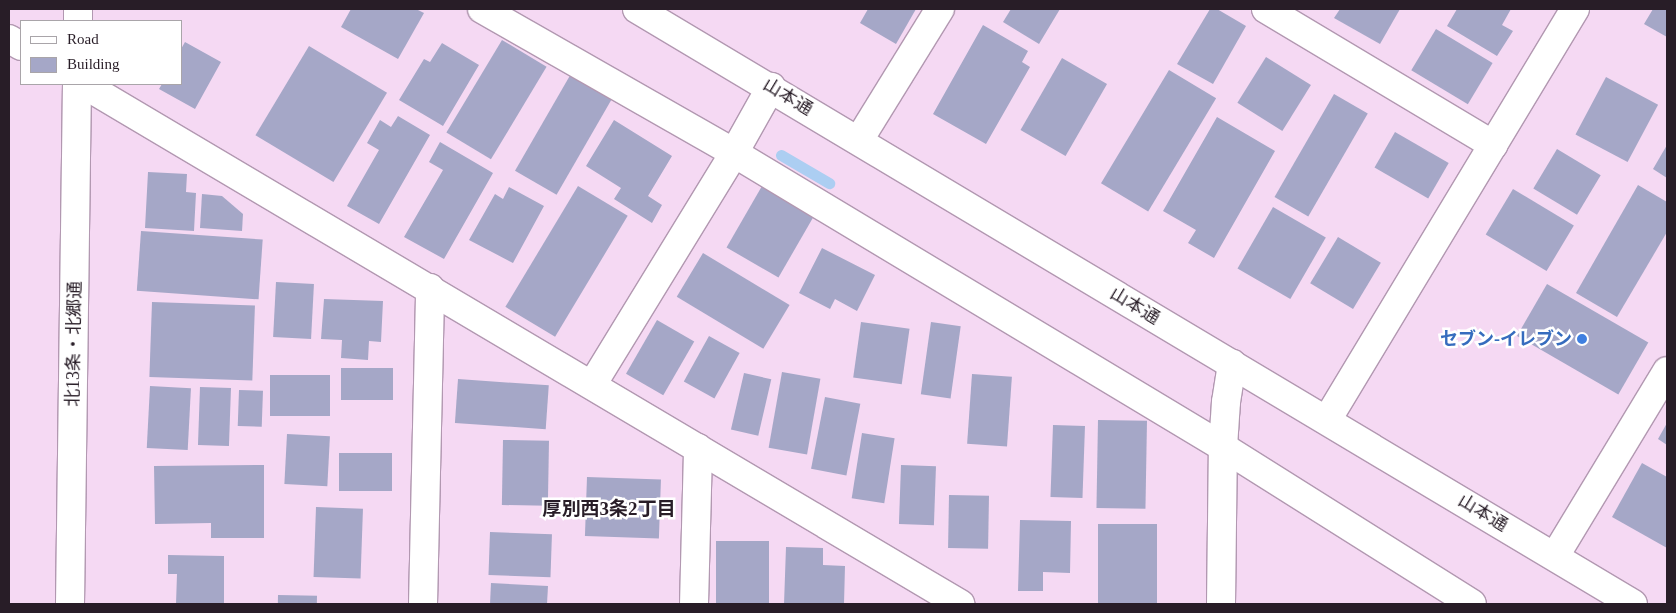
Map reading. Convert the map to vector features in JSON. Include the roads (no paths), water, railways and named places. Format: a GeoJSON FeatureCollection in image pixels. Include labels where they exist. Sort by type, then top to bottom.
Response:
{"type":"FeatureCollection","features":[{"type":"Feature","properties":{"kind":"street"},"geometry":{"type":"LineString","coordinates":[[482,9],[734,153],[1224,442],[1465,602]]}},
{"type":"Feature","properties":{"kind":"street","name":"山本通"},"geometry":{"type":"LineString","coordinates":[[637,9],[771,87],[1633,604]]}},
{"type":"Feature","properties":{"kind":"street"},"geometry":{"type":"LineString","coordinates":[[859,140],[940,9]]}},
{"type":"Feature","properties":{"kind":"street"},"geometry":{"type":"LineString","coordinates":[[1266,9],[1493,145]]}},
{"type":"Feature","properties":{"kind":"street"},"geometry":{"type":"LineString","coordinates":[[1328,420],[1575,9]]}},
{"type":"Feature","properties":{"kind":"street"},"geometry":{"type":"LineString","coordinates":[[9,39],[20,45]]}},
{"type":"Feature","properties":{"kind":"street","name":"北13条・北郷通"},"geometry":{"type":"LineString","coordinates":[[70,604],[77,85]]}},
{"type":"Feature","properties":{"kind":"street"},"geometry":{"type":"LineString","coordinates":[[85,85],[960,604]]}},
{"type":"Feature","properties":{"kind":"street"},"geometry":{"type":"LineString","coordinates":[[592,385],[734,153],[771,87]]}},
{"type":"Feature","properties":{"kind":"street"},"geometry":{"type":"LineString","coordinates":[[423,604],[430,288]]}},
{"type":"Feature","properties":{"kind":"street"},"geometry":{"type":"LineString","coordinates":[[1221,604],[1224,442],[1226,402],[1232,364]]}},
{"type":"Feature","properties":{"kind":"street"},"geometry":{"type":"LineString","coordinates":[[1555,556],[1667,371]]}},
{"type":"Feature","properties":{"kind":"street"},"geometry":{"type":"LineString","coordinates":[[694,604],[698,448]]}},
{"type":"Feature","properties":{"kind":"waterway"},"geometry":{"type":"LineString","coordinates":[[781,155],[829,183]]}},
{"type":"Feature","properties":{"kind":"place","name":"セブン-イレブン"},"geometry":{"type":"Point","coordinates":[1582,339]}},
{"type":"Feature","properties":{"kind":"district","name":"厚別西3条2丁目"},"geometry":{"type":"Point","coordinates":[609,509]}}]}
